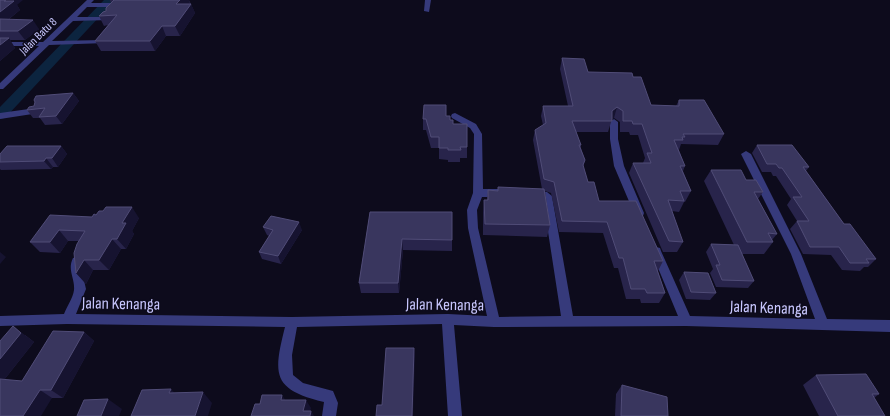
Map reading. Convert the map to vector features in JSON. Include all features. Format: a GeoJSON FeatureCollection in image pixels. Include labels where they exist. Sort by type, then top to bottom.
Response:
{"type":"FeatureCollection","features":[{"type":"Feature","properties":{"kind":"street"},"geometry":{"type":"LineString","coordinates":[[427,11],[428,0]]}},
{"type":"Feature","properties":{"kind":"street"},"geometry":{"type":"LineString","coordinates":[[89,2],[101,5],[111,5]]}},
{"type":"Feature","properties":{"kind":"street","name":"Jalan Batu 8"},"geometry":{"type":"LineString","coordinates":[[0,87],[89,2]]}},
{"type":"Feature","properties":{"kind":"street"},"geometry":{"type":"LineString","coordinates":[[72,19],[108,19]]}},
{"type":"Feature","properties":{"kind":"street"},"geometry":{"type":"LineString","coordinates":[[0,44],[104,42]]}},
{"type":"Feature","properties":{"kind":"street"},"geometry":{"type":"LineString","coordinates":[[0,116],[36,111]]}},
{"type":"Feature","properties":{"kind":"street"},"geometry":{"type":"LineString","coordinates":[[455,116],[473,126],[478,134],[478,193],[472,210],[473,228],[494,322]]}},
{"type":"Feature","properties":{"kind":"street"},"geometry":{"type":"LineString","coordinates":[[614,122],[614,138],[619,166],[644,222]]}},
{"type":"Feature","properties":{"kind":"street"},"geometry":{"type":"LineString","coordinates":[[746,154],[782,222],[823,325]]}},
{"type":"Feature","properties":{"kind":"street"},"geometry":{"type":"LineString","coordinates":[[478,193],[507,193]]}},
{"type":"Feature","properties":{"kind":"street"},"geometry":{"type":"LineString","coordinates":[[521,193],[547,196],[568,321]]}},
{"type":"Feature","properties":{"kind":"street"},"geometry":{"type":"LineString","coordinates":[[653,244],[686,321]]}},
{"type":"Feature","properties":{"kind":"street"},"geometry":{"type":"LineString","coordinates":[[67,319],[80,291],[76,275],[76,263],[80,254]]}},
{"type":"Feature","properties":{"kind":"street","name":"Jalan Kenanga"},"geometry":{"type":"LineString","coordinates":[[0,321],[17,326],[67,319],[292,322],[448,319],[494,322],[686,321],[890,326]]}},
{"type":"Feature","properties":{"kind":"street"},"geometry":{"type":"LineString","coordinates":[[448,319],[454,416]]}},
{"type":"Feature","properties":{"kind":"street"},"geometry":{"type":"LineString","coordinates":[[292,322],[285,359],[285,375],[292,384],[328,396],[331,403],[329,416]]}},
{"type":"Feature","properties":{"kind":"building"},"geometry":{"type":"Polygon","coordinates":[[[0,0],[6,0],[4,1],[14,1],[0,12],[0,0]]]}},
{"type":"Feature","properties":{"kind":"building"},"geometry":{"type":"Polygon","coordinates":[[[114,0],[180,0],[176,4],[191,4],[175,26],[162,26],[150,41],[95,41],[117,15],[99,16],[106,11],[106,8],[114,0]]]}},
{"type":"Feature","properties":{"kind":"building"},"geometry":{"type":"Polygon","coordinates":[[[0,19],[33,20],[18,31],[0,31],[0,19]]]}},
{"type":"Feature","properties":{"kind":"building"},"geometry":{"type":"Polygon","coordinates":[[[0,38],[9,38],[0,45],[0,38]]]}},
{"type":"Feature","properties":{"kind":"building"},"geometry":{"type":"Polygon","coordinates":[[[562,58],[584,59],[588,72],[632,73],[633,77],[641,77],[651,105],[679,106],[679,100],[704,100],[724,134],[683,134],[685,137],[682,137],[683,140],[674,140],[685,166],[680,166],[691,191],[680,191],[684,201],[668,200],[683,242],[669,241],[633,163],[651,163],[647,153],[652,153],[642,124],[633,124],[632,121],[623,121],[623,111],[617,107],[612,111],[612,121],[572,121],[585,160],[583,165],[588,182],[594,182],[599,201],[636,201],[663,261],[654,261],[665,293],[647,293],[645,289],[631,289],[623,258],[619,258],[607,222],[562,221],[554,182],[544,179],[535,130],[546,123],[543,106],[573,106],[562,58]]]}},
{"type":"Feature","properties":{"kind":"building"},"geometry":{"type":"Polygon","coordinates":[[[73,93],[56,116],[39,117],[45,108],[27,110],[29,107],[34,106],[36,96],[73,93]]]}},
{"type":"Feature","properties":{"kind":"building"},"geometry":{"type":"Polygon","coordinates":[[[424,105],[446,105],[446,116],[450,116],[450,120],[453,120],[453,124],[467,124],[467,147],[460,147],[461,150],[439,148],[439,137],[431,137],[426,119],[423,119],[424,105]]]}},
{"type":"Feature","properties":{"kind":"building"},"geometry":{"type":"Polygon","coordinates":[[[757,145],[792,145],[809,167],[803,167],[844,224],[850,224],[876,259],[866,259],[869,263],[850,263],[839,247],[810,247],[797,221],[809,221],[793,197],[802,197],[782,168],[779,168],[776,164],[767,164],[757,145]]]}},
{"type":"Feature","properties":{"kind":"building"},"geometry":{"type":"Polygon","coordinates":[[[7,146],[61,146],[52,158],[46,158],[44,161],[0,162],[0,154],[7,146]]]}},
{"type":"Feature","properties":{"kind":"building"},"geometry":{"type":"Polygon","coordinates":[[[711,170],[741,170],[746,180],[756,180],[763,192],[754,192],[777,234],[768,233],[773,242],[747,242],[711,170]]]}},
{"type":"Feature","properties":{"kind":"building"},"geometry":{"type":"Polygon","coordinates":[[[498,187],[544,189],[550,225],[485,224],[484,200],[488,200],[488,190],[498,191],[498,187]]]}},
{"type":"Feature","properties":{"kind":"building"},"geometry":{"type":"Polygon","coordinates":[[[106,207],[132,207],[122,223],[126,223],[117,239],[112,239],[99,260],[84,260],[76,273],[74,253],[77,244],[85,231],[59,230],[50,242],[30,242],[50,215],[92,217],[99,211],[103,211],[106,207]]]}},
{"type":"Feature","properties":{"kind":"building"},"geometry":{"type":"Polygon","coordinates":[[[370,212],[452,212],[452,240],[402,239],[398,283],[359,283],[370,212]]]}},
{"type":"Feature","properties":{"kind":"building"},"geometry":{"type":"Polygon","coordinates":[[[271,216],[299,222],[278,256],[259,252],[273,230],[263,227],[271,216]]]}},
{"type":"Feature","properties":{"kind":"building"},"geometry":{"type":"Polygon","coordinates":[[[711,244],[738,245],[754,281],[722,280],[716,265],[720,265],[711,244]]]}},
{"type":"Feature","properties":{"kind":"building"},"geometry":{"type":"Polygon","coordinates":[[[684,272],[708,273],[716,293],[691,292],[684,272]]]}},
{"type":"Feature","properties":{"kind":"building"},"geometry":{"type":"Polygon","coordinates":[[[13,326],[21,333],[0,359],[0,341],[13,326]]]}},
{"type":"Feature","properties":{"kind":"building"},"geometry":{"type":"Polygon","coordinates":[[[53,331],[84,332],[51,390],[40,390],[23,416],[0,416],[0,379],[22,381],[53,331]]]}},
{"type":"Feature","properties":{"kind":"building"},"geometry":{"type":"Polygon","coordinates":[[[386,348],[414,348],[412,416],[376,416],[377,405],[382,405],[386,348]]]}},
{"type":"Feature","properties":{"kind":"building"},"geometry":{"type":"Polygon","coordinates":[[[866,374],[879,394],[872,394],[885,416],[838,416],[816,375],[866,374]]]}},
{"type":"Feature","properties":{"kind":"building"},"geometry":{"type":"Polygon","coordinates":[[[622,385],[667,397],[668,416],[621,416],[622,385]]]}},
{"type":"Feature","properties":{"kind":"building"},"geometry":{"type":"Polygon","coordinates":[[[171,389],[169,393],[203,392],[195,416],[131,416],[142,390],[171,389]]]}},
{"type":"Feature","properties":{"kind":"building"},"geometry":{"type":"Polygon","coordinates":[[[262,395],[282,395],[281,400],[306,400],[303,411],[311,411],[310,416],[251,416],[255,404],[260,404],[262,395]]]}},
{"type":"Feature","properties":{"kind":"building"},"geometry":{"type":"Polygon","coordinates":[[[108,399],[101,416],[77,416],[84,400],[108,399]]]}},
{"type":"Feature","properties":{"kind":"waterway"},"geometry":{"type":"LineString","coordinates":[[0,115],[110,0]]}}]}
